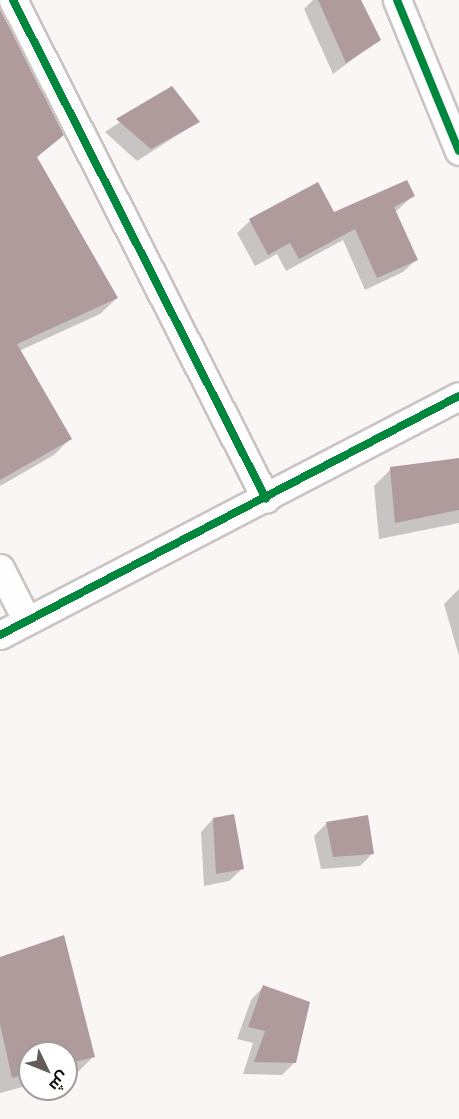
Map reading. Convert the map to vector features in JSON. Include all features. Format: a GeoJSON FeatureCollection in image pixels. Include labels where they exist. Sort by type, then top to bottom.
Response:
{"type":"FeatureCollection","features":[{"type":"Feature","properties":{"kind":"street"},"geometry":{"type":"LineString","coordinates":[[13,0],[266,499]]}},
{"type":"Feature","properties":{"kind":"street"},"geometry":{"type":"LineString","coordinates":[[397,0],[459,151]]}},
{"type":"Feature","properties":{"kind":"street"},"geometry":{"type":"LineString","coordinates":[[433,90],[459,94]]}},
{"type":"Feature","properties":{"kind":"street"},"geometry":{"type":"LineString","coordinates":[[0,636],[266,499],[459,396]]}},
{"type":"Feature","properties":{"kind":"street"},"geometry":{"type":"LineString","coordinates":[[0,568],[27,621]]}},
{"type":"Feature","properties":{"kind":"building"},"geometry":{"type":"Polygon","coordinates":[[[318,0],[361,0],[381,40],[346,63],[318,0]]]}},
{"type":"Feature","properties":{"kind":"building"},"geometry":{"type":"Polygon","coordinates":[[[0,9],[64,135],[37,157],[118,298],[17,344],[72,439],[0,480],[0,9]]]}},
{"type":"Feature","properties":{"kind":"building"},"geometry":{"type":"Polygon","coordinates":[[[172,86],[200,122],[151,149],[116,119],[172,86]]]}},
{"type":"Feature","properties":{"kind":"building"},"geometry":{"type":"Polygon","coordinates":[[[407,180],[415,196],[394,207],[418,260],[377,278],[355,229],[299,259],[290,243],[268,255],[249,219],[318,182],[334,212],[407,180]]]}},
{"type":"Feature","properties":{"kind":"building"},"geometry":{"type":"Polygon","coordinates":[[[459,458],[459,510],[395,523],[390,467],[459,458]]]}},
{"type":"Feature","properties":{"kind":"building"},"geometry":{"type":"Polygon","coordinates":[[[234,814],[244,869],[216,874],[213,818],[234,814]]]}},
{"type":"Feature","properties":{"kind":"building"},"geometry":{"type":"Polygon","coordinates":[[[368,815],[374,854],[333,857],[326,822],[368,815]]]}},
{"type":"Feature","properties":{"kind":"building"},"geometry":{"type":"Polygon","coordinates":[[[64,935],[95,1057],[78,1061],[78,1041],[18,1041],[18,1076],[12,1078],[0,1024],[0,957],[64,935]]]}},
{"type":"Feature","properties":{"kind":"building"},"geometry":{"type":"Polygon","coordinates":[[[263,985],[310,1002],[296,1063],[254,1062],[265,1031],[248,1027],[263,985]]]}},
{"type":"Feature","properties":{"kind":"cycle path"},"geometry":{"type":"LineString","coordinates":[[13,0],[266,499]]}},
{"type":"Feature","properties":{"kind":"cycle path"},"geometry":{"type":"LineString","coordinates":[[397,0],[459,151]]}},
{"type":"Feature","properties":{"kind":"cycle path"},"geometry":{"type":"LineString","coordinates":[[0,635],[459,396]]}}]}
